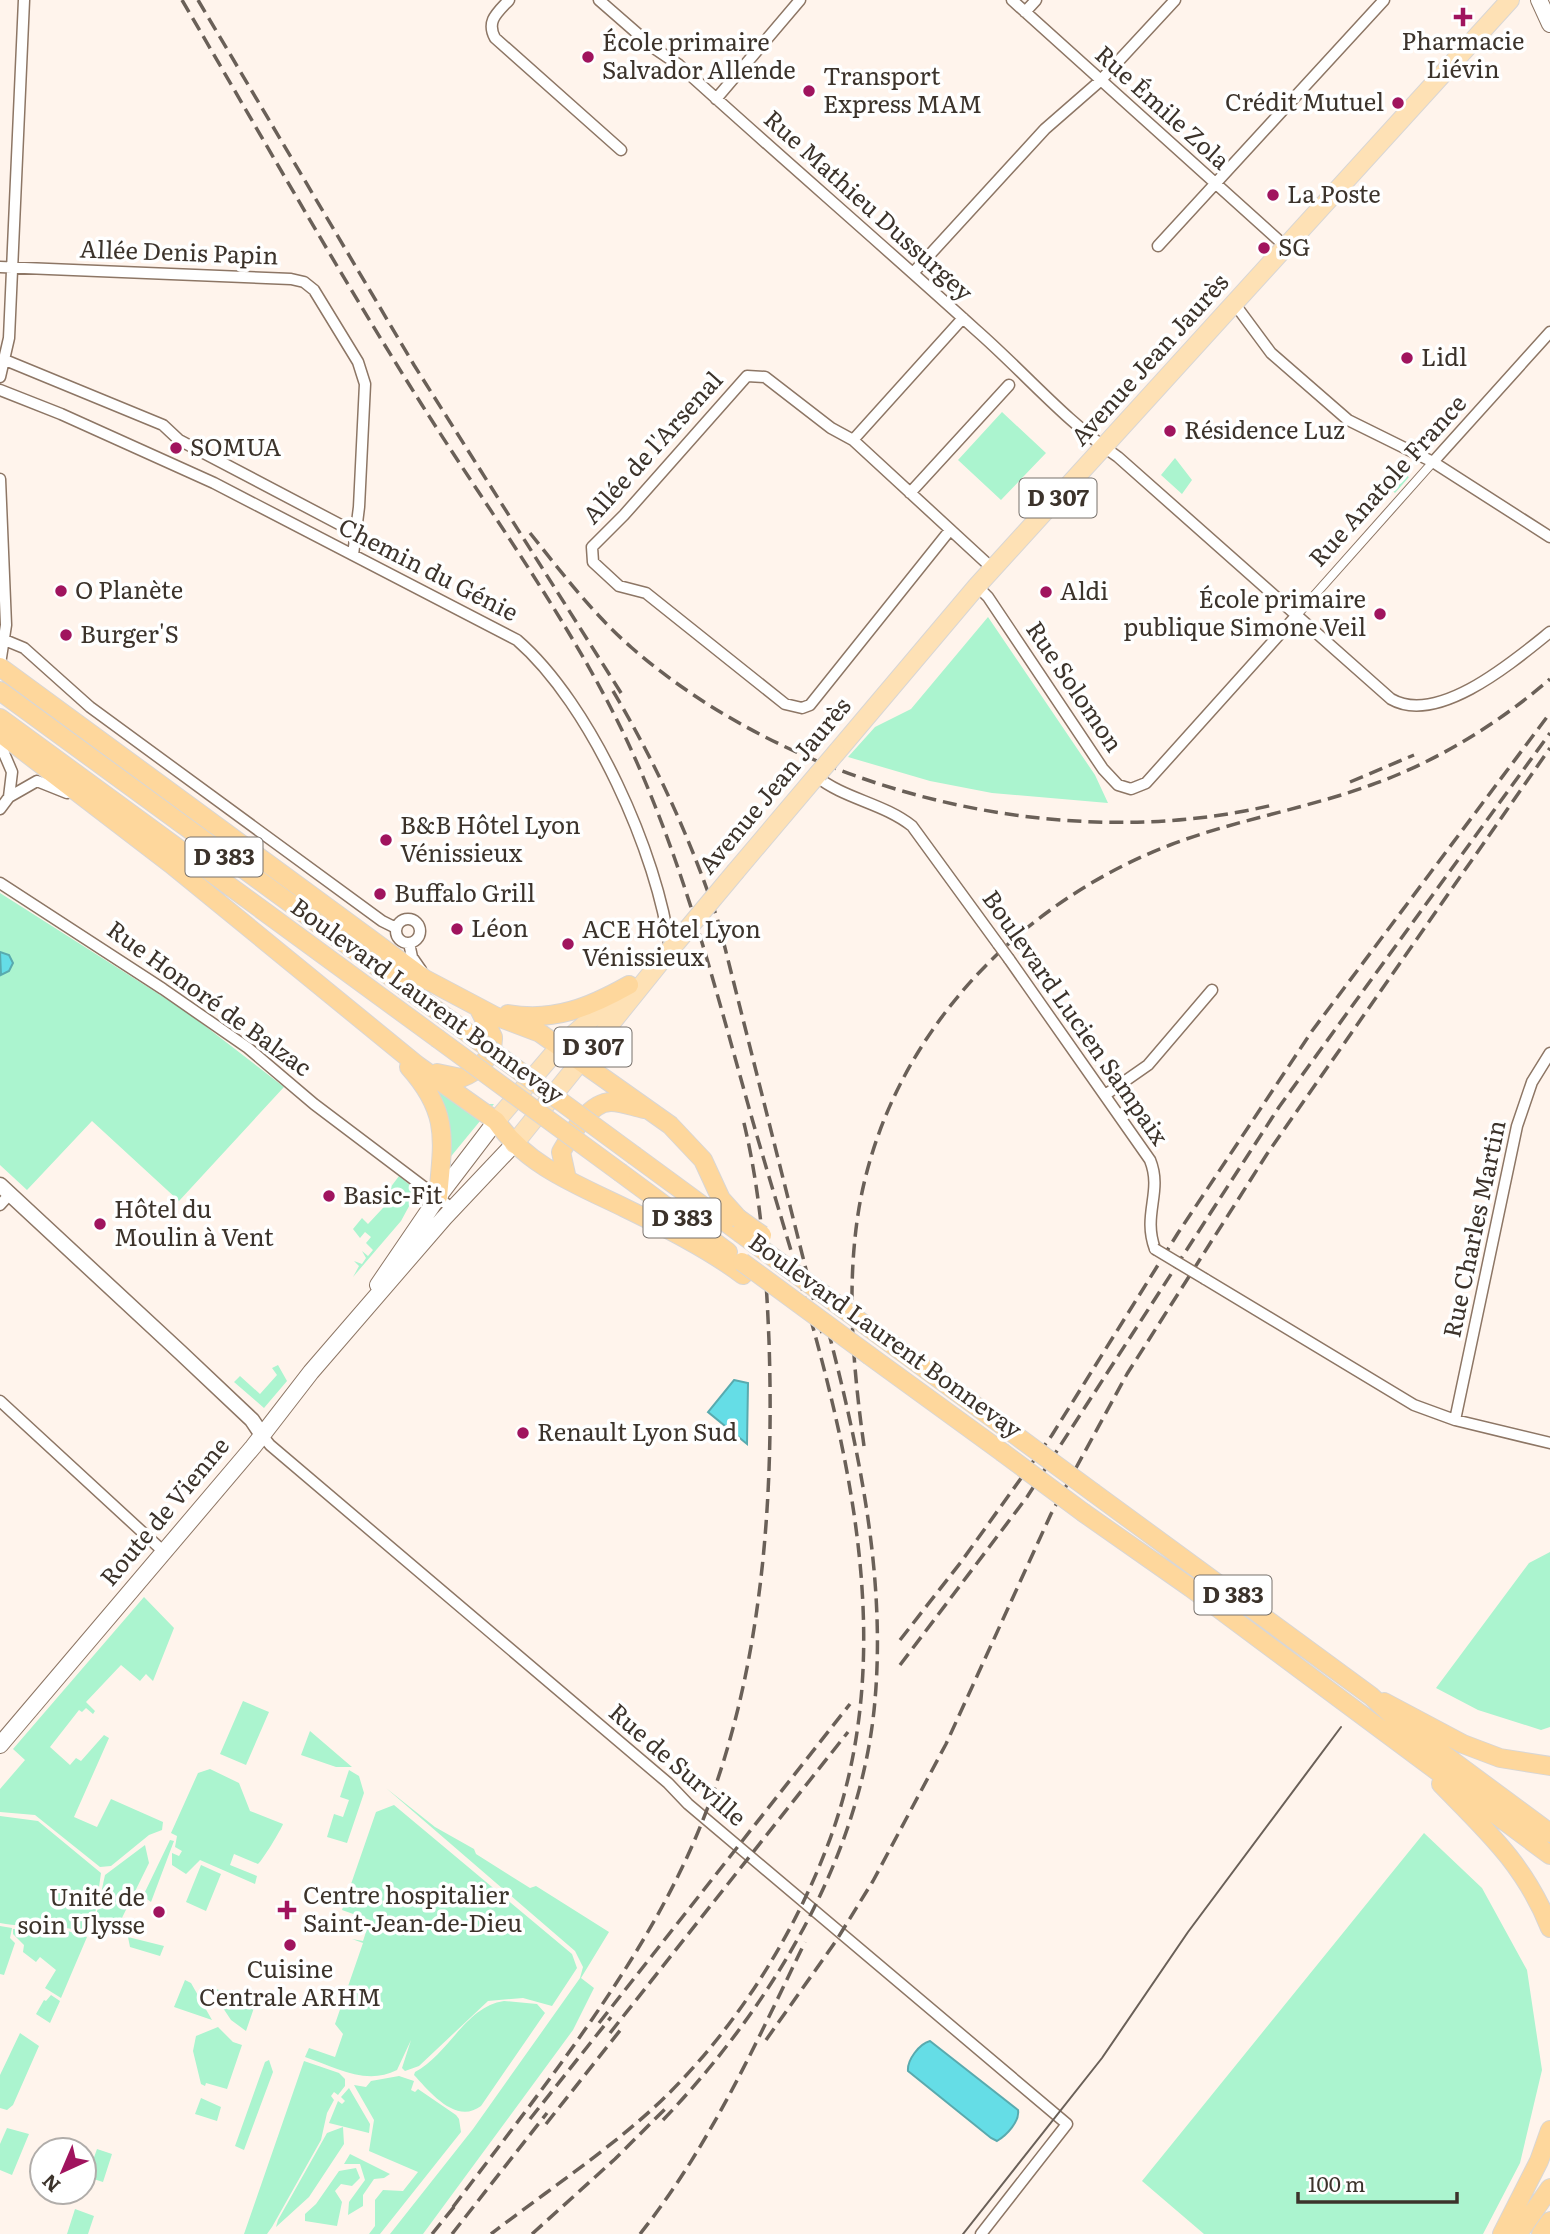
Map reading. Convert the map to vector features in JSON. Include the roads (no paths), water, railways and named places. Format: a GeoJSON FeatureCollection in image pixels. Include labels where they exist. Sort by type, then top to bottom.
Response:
{"type":"FeatureCollection","features":[{"type":"Feature","properties":{"kind":"highway"},"geometry":{"type":"LineString","coordinates":[[0,665],[447,992],[533,1029],[651,1111],[694,1148],[703,1160],[721,1199],[739,1225]]}},
{"type":"Feature","properties":{"kind":"highway","name":"Boulevard Laurent Bonnevay"},"geometry":{"type":"LineString","coordinates":[[0,691],[635,1156],[739,1225],[792,1272],[1371,1696]]}},
{"type":"Feature","properties":{"kind":"highway","name":"Boulevard Laurent Bonnevay"},"geometry":{"type":"LineString","coordinates":[[0,718],[621,1173],[870,1362],[953,1416],[1402,1744]]}},
{"type":"Feature","properties":{"kind":"highway"},"geometry":{"type":"LineString","coordinates":[[0,733],[137,838],[417,1065],[496,1121],[514,1144],[537,1163],[743,1268]]}},
{"type":"Feature","properties":{"kind":"highway"},"geometry":{"type":"LineString","coordinates":[[477,1007],[522,1016],[557,1015],[593,1005],[629,985]]}},
{"type":"Feature","properties":{"kind":"highway"},"geometry":{"type":"LineString","coordinates":[[417,1065],[453,1078],[468,1076],[479,1068],[493,1044],[491,1029],[477,1007]]}},
{"type":"Feature","properties":{"kind":"highway"},"geometry":{"type":"LineString","coordinates":[[379,1033],[420,1080],[440,1116],[443,1147],[438,1197]]}},
{"type":"Feature","properties":{"kind":"highway"},"geometry":{"type":"LineString","coordinates":[[567,1180],[561,1152],[572,1133],[594,1109],[612,1102],[651,1111]]}},
{"type":"Feature","properties":{"kind":"highway"},"geometry":{"type":"LineString","coordinates":[[1371,1696],[1403,1709],[1463,1744],[1500,1758],[1550,1766]]}},
{"type":"Feature","properties":{"kind":"highway","name":"D 383"},"geometry":{"type":"LineString","coordinates":[[1371,1696],[1396,1719],[1550,1833]]}},
{"type":"Feature","properties":{"kind":"highway"},"geometry":{"type":"LineString","coordinates":[[1402,1744],[1508,1852],[1530,1886],[1550,1928]]}},
{"type":"Feature","properties":{"kind":"highway","name":"D 383"},"geometry":{"type":"LineString","coordinates":[[1402,1744],[1550,1854]]}},
{"type":"Feature","properties":{"kind":"highway"},"geometry":{"type":"LineString","coordinates":[[1502,2234],[1539,2161],[1550,2130]]}},
{"type":"Feature","properties":{"kind":"highway"},"geometry":{"type":"LineString","coordinates":[[1518,2234],[1550,2188]]}},
{"type":"Feature","properties":{"kind":"highway"},"geometry":{"type":"LineString","coordinates":[[1541,2234],[1550,2221]]}},
{"type":"Feature","properties":{"kind":"main road","name":"Avenue Jean Jaurès"},"geometry":{"type":"LineString","coordinates":[[670,950],[977,586],[1510,0]]}},
{"type":"Feature","properties":{"kind":"main road"},"geometry":{"type":"LineString","coordinates":[[1539,0],[1550,23]]}},
{"type":"Feature","properties":{"kind":"main road","name":"Route de Vienne"},"geometry":{"type":"LineString","coordinates":[[365,1309],[395,1259],[438,1197],[496,1121],[559,1046],[670,950]]}},
{"type":"Feature","properties":{"kind":"main road","name":"Route de Vienne"},"geometry":{"type":"LineString","coordinates":[[3,1734],[164,1552],[365,1309],[514,1144],[670,950]]}},
{"type":"Feature","properties":{"kind":"street"},"geometry":{"type":"LineString","coordinates":[[0,377],[9,338],[24,0]]}},
{"type":"Feature","properties":{"kind":"street"},"geometry":{"type":"LineString","coordinates":[[509,0],[492,18],[490,29],[495,38],[621,150]]}},
{"type":"Feature","properties":{"kind":"street","name":"Rue Mathieu Dussurgey"},"geometry":{"type":"LineString","coordinates":[[599,0],[913,273],[1016,365],[1036,390],[1384,694],[1399,704],[1416,708],[1450,699],[1503,667],[1550,632]]}},
{"type":"Feature","properties":{"kind":"street"},"geometry":{"type":"LineString","coordinates":[[716,99],[800,0]]}},
{"type":"Feature","properties":{"kind":"street","name":"Rue Émile Zola"},"geometry":{"type":"LineString","coordinates":[[1012,0],[1285,246]]}},
{"type":"Feature","properties":{"kind":"street"},"geometry":{"type":"LineString","coordinates":[[1025,12],[1037,0]]}},
{"type":"Feature","properties":{"kind":"street"},"geometry":{"type":"LineString","coordinates":[[913,273],[1045,128],[1100,81],[1175,0]]}},
{"type":"Feature","properties":{"kind":"street"},"geometry":{"type":"LineString","coordinates":[[1158,246],[1384,0]]}},
{"type":"Feature","properties":{"kind":"street"},"geometry":{"type":"LineString","coordinates":[[0,267],[12,267]]}},
{"type":"Feature","properties":{"kind":"street","name":"Allée Denis Papin"},"geometry":{"type":"LineString","coordinates":[[12,267],[291,279],[304,282],[314,290],[358,362],[365,384],[353,555]]}},
{"type":"Feature","properties":{"kind":"street"},"geometry":{"type":"LineString","coordinates":[[1234,303],[1271,353],[1348,420],[1433,462],[1550,537]]}},
{"type":"Feature","properties":{"kind":"street"},"geometry":{"type":"LineString","coordinates":[[853,440],[963,318]]}},
{"type":"Feature","properties":{"kind":"street","name":"Rue Anatole France"},"geometry":{"type":"LineString","coordinates":[[1146,783],[1550,332]]}},
{"type":"Feature","properties":{"kind":"street"},"geometry":{"type":"LineString","coordinates":[[5,360],[163,425],[179,440],[356,533]]}},
{"type":"Feature","properties":{"kind":"street","name":"Allée de l'Arsenal"},"geometry":{"type":"LineString","coordinates":[[950,530],[810,705],[802,708],[785,704],[646,593],[619,586],[593,562],[592,547],[624,515],[747,376],[765,377],[831,428],[853,440],[993,569]]}},
{"type":"Feature","properties":{"kind":"street"},"geometry":{"type":"LineString","coordinates":[[910,493],[1009,385]]}},
{"type":"Feature","properties":{"kind":"street","name":"Chemin du Génie"},"geometry":{"type":"LineString","coordinates":[[0,390],[61,414],[214,483],[517,640],[545,667],[613,772],[660,895],[670,950]]}},
{"type":"Feature","properties":{"kind":"street"},"geometry":{"type":"LineString","coordinates":[[0,479],[3,639],[0,665]]}},
{"type":"Feature","properties":{"kind":"street","name":"Rue Solomon"},"geometry":{"type":"LineString","coordinates":[[977,586],[988,597],[1103,769],[1124,788],[1137,789],[1146,783]]}},
{"type":"Feature","properties":{"kind":"street"},"geometry":{"type":"LineString","coordinates":[[3,639],[24,648],[90,707],[382,921],[396,928],[399,939],[409,943]]}},
{"type":"Feature","properties":{"kind":"street"},"geometry":{"type":"LineString","coordinates":[[0,744],[12,772],[9,797]]}},
{"type":"Feature","properties":{"kind":"street","name":"Boulevard Lucien Sampaix"},"geometry":{"type":"LineString","coordinates":[[817,775],[834,788],[901,817],[912,826],[1009,959],[1150,1160],[1157,1177],[1149,1221],[1155,1249],[1374,1384],[1414,1405],[1455,1420],[1550,1443]]}},
{"type":"Feature","properties":{"kind":"street"},"geometry":{"type":"LineString","coordinates":[[0,809],[9,797],[28,784],[45,782],[69,794],[137,838]]}},
{"type":"Feature","properties":{"kind":"street","name":"Rue Honoré de Balzac"},"geometry":{"type":"LineString","coordinates":[[0,883],[163,989],[247,1048],[314,1104],[453,1209]]}},
{"type":"Feature","properties":{"kind":"street"},"geometry":{"type":"LineString","coordinates":[[396,928],[407,919],[418,924],[419,936],[409,943]]}},
{"type":"Feature","properties":{"kind":"street"},"geometry":{"type":"LineString","coordinates":[[409,943],[416,965],[447,992]]}},
{"type":"Feature","properties":{"kind":"street"},"geometry":{"type":"LineString","coordinates":[[1105,1095],[1148,1065],[1212,990]]}},
{"type":"Feature","properties":{"kind":"street","name":"Rue Charles Martin"},"geometry":{"type":"LineString","coordinates":[[1455,1420],[1517,1126],[1532,1083],[1550,1053]]}},
{"type":"Feature","properties":{"kind":"street"},"geometry":{"type":"LineString","coordinates":[[3,1195],[216,1386],[262,1434]]}},
{"type":"Feature","properties":{"kind":"street"},"geometry":{"type":"LineString","coordinates":[[0,1401],[164,1552]]}},
{"type":"Feature","properties":{"kind":"street","name":"Rue de Surville"},"geometry":{"type":"LineString","coordinates":[[262,1434],[270,1445],[668,1783],[688,1804],[1068,2124],[981,2234]]}},
{"type":"Feature","properties":{"kind":"water"},"geometry":{"type":"Polygon","coordinates":[[[0,952],[9,955],[13,963],[9,971],[1,975],[0,952]]]}},
{"type":"Feature","properties":{"kind":"water"},"geometry":{"type":"Polygon","coordinates":[[[734,1380],[748,1383],[747,1444],[708,1412],[734,1380]]]}},
{"type":"Feature","properties":{"kind":"water"},"geometry":{"type":"Polygon","coordinates":[[[930,2041],[1018,2110],[1015,2123],[997,2141],[908,2071],[909,2062],[915,2053],[930,2041]]]}},
{"type":"Feature","properties":{"kind":"tram line"},"geometry":{"type":"LineString","coordinates":[[963,2234],[1102,2058],[1188,1932],[1341,1727]]}},
{"type":"Feature","properties":{"kind":"railway"},"geometry":{"type":"LineString","coordinates":[[182,0],[391,355],[572,638],[595,677],[638,766],[693,913],[804,1294],[848,1479],[861,1572],[863,1665],[853,1756],[827,1847],[778,1950],[736,2015],[661,2101],[621,2136],[491,2234]]}},
{"type":"Feature","properties":{"kind":"railway"},"geometry":{"type":"LineString","coordinates":[[198,0],[414,365],[623,696]]}},
{"type":"Feature","properties":{"kind":"railway"},"geometry":{"type":"LineString","coordinates":[[530,533],[578,593],[618,635],[698,698],[772,740],[851,774],[934,800],[1020,816],[1106,822],[1191,819],[1273,805]]}},
{"type":"Feature","properties":{"kind":"railway"},"geometry":{"type":"LineString","coordinates":[[864,1446],[852,1327],[853,1267],[859,1208],[874,1147],[898,1089],[929,1035],[967,986],[1011,942],[1060,903],[1113,871],[1195,836],[1321,801],[1395,776],[1488,726],[1550,679]]}},
{"type":"Feature","properties":{"kind":"railway"},"geometry":{"type":"LineString","coordinates":[[613,691],[672,805],[719,924],[822,1333]]}},
{"type":"Feature","properties":{"kind":"railway"},"geometry":{"type":"LineString","coordinates":[[900,1640],[961,1562],[1052,1435],[1178,1233],[1312,1031],[1550,713]]}},
{"type":"Feature","properties":{"kind":"railway"},"geometry":{"type":"LineString","coordinates":[[900,1665],[1027,1497],[1279,1107],[1550,733]]}},
{"type":"Feature","properties":{"kind":"railway"},"geometry":{"type":"LineString","coordinates":[[766,2040],[836,1941],[873,1881],[946,1744],[1051,1514],[1127,1374],[1267,1154],[1550,748]]}},
{"type":"Feature","properties":{"kind":"railway"},"geometry":{"type":"LineString","coordinates":[[1350,782],[1414,755]]}},
{"type":"Feature","properties":{"kind":"railway"},"geometry":{"type":"LineString","coordinates":[[453,2207],[543,2088],[630,1961],[678,1876],[705,1814],[727,1749],[744,1683],[756,1615],[769,1478],[769,1341],[766,1285],[762,1230],[743,1119]]}},
{"type":"Feature","properties":{"kind":"railway"},"geometry":{"type":"LineString","coordinates":[[663,2120],[739,2029],[774,1979],[804,1927],[830,1872],[851,1816],[867,1759],[875,1700],[877,1652],[873,1557],[849,1415],[826,1322]]}},
{"type":"Feature","properties":{"kind":"railway"},"geometry":{"type":"LineString","coordinates":[[599,2023],[850,1704]]}},
{"type":"Feature","properties":{"kind":"railway"},"geometry":{"type":"LineString","coordinates":[[610,2033],[848,1732]]}},
{"type":"Feature","properties":{"kind":"railway"},"geometry":{"type":"LineString","coordinates":[[640,2234],[710,2130],[750,2056],[805,1942]]}},
{"type":"Feature","properties":{"kind":"railway"},"geometry":{"type":"LineString","coordinates":[[530,2119],[611,2017]]}},
{"type":"Feature","properties":{"kind":"railway"},"geometry":{"type":"LineString","coordinates":[[546,2124],[622,2028]]}},
{"type":"Feature","properties":{"kind":"railway"},"geometry":{"type":"LineString","coordinates":[[532,2234],[615,2159],[667,2107]]}},
{"type":"Feature","properties":{"kind":"railway"},"geometry":{"type":"LineString","coordinates":[[452,2234],[547,2113]]}},
{"type":"Feature","properties":{"kind":"railway"},"geometry":{"type":"LineString","coordinates":[[432,2234],[458,2202]]}},
{"type":"Feature","properties":{"kind":"place","name":"Pharmacie Liévin"},"geometry":{"type":"Point","coordinates":[1463,17]}},
{"type":"Feature","properties":{"kind":"place","name":"École primaire Salvador Allende"},"geometry":{"type":"Point","coordinates":[588,57]}},
{"type":"Feature","properties":{"kind":"place","name":"Transport Express MAM"},"geometry":{"type":"Point","coordinates":[809,91]}},
{"type":"Feature","properties":{"kind":"place","name":"Crédit Mutuel"},"geometry":{"type":"Point","coordinates":[1398,103]}},
{"type":"Feature","properties":{"kind":"place","name":"La Poste"},"geometry":{"type":"Point","coordinates":[1273,195]}},
{"type":"Feature","properties":{"kind":"place","name":"SG"},"geometry":{"type":"Point","coordinates":[1264,248]}},
{"type":"Feature","properties":{"kind":"place","name":"Lidl"},"geometry":{"type":"Point","coordinates":[1407,358]}},
{"type":"Feature","properties":{"kind":"place","name":"Résidence Luz"},"geometry":{"type":"Point","coordinates":[1170,431]}},
{"type":"Feature","properties":{"kind":"place","name":"SOMUA"},"geometry":{"type":"Point","coordinates":[176,448]}},
{"type":"Feature","properties":{"kind":"place","name":"O Planète"},"geometry":{"type":"Point","coordinates":[61,591]}},
{"type":"Feature","properties":{"kind":"place","name":"Aldi"},"geometry":{"type":"Point","coordinates":[1046,592]}},
{"type":"Feature","properties":{"kind":"place","name":"École primaire publique Simone Veil"},"geometry":{"type":"Point","coordinates":[1380,614]}},
{"type":"Feature","properties":{"kind":"place","name":"Burger'S"},"geometry":{"type":"Point","coordinates":[66,635]}},
{"type":"Feature","properties":{"kind":"place","name":"B&B Hôtel Lyon Vénissieux"},"geometry":{"type":"Point","coordinates":[386,840]}},
{"type":"Feature","properties":{"kind":"place","name":"Buffalo Grill"},"geometry":{"type":"Point","coordinates":[380,894]}},
{"type":"Feature","properties":{"kind":"place","name":"Léon"},"geometry":{"type":"Point","coordinates":[457,929]}},
{"type":"Feature","properties":{"kind":"place","name":"ACE Hôtel Lyon Vénissieux"},"geometry":{"type":"Point","coordinates":[568,944]}},
{"type":"Feature","properties":{"kind":"place","name":"Basic-Fit"},"geometry":{"type":"Point","coordinates":[329,1196]}},
{"type":"Feature","properties":{"kind":"place","name":"Hôtel du Moulin à Vent"},"geometry":{"type":"Point","coordinates":[100,1224]}},
{"type":"Feature","properties":{"kind":"place","name":"Renault Lyon Sud"},"geometry":{"type":"Point","coordinates":[523,1433]}},
{"type":"Feature","properties":{"kind":"place","name":"Centre hospitalier Saint-Jean-de-Dieu"},"geometry":{"type":"Point","coordinates":[287,1910]}},
{"type":"Feature","properties":{"kind":"place","name":"Unité de soin Ulysse"},"geometry":{"type":"Point","coordinates":[159,1912]}},
{"type":"Feature","properties":{"kind":"place","name":"Cuisine Centrale ARHM"},"geometry":{"type":"Point","coordinates":[290,1945]}}]}
